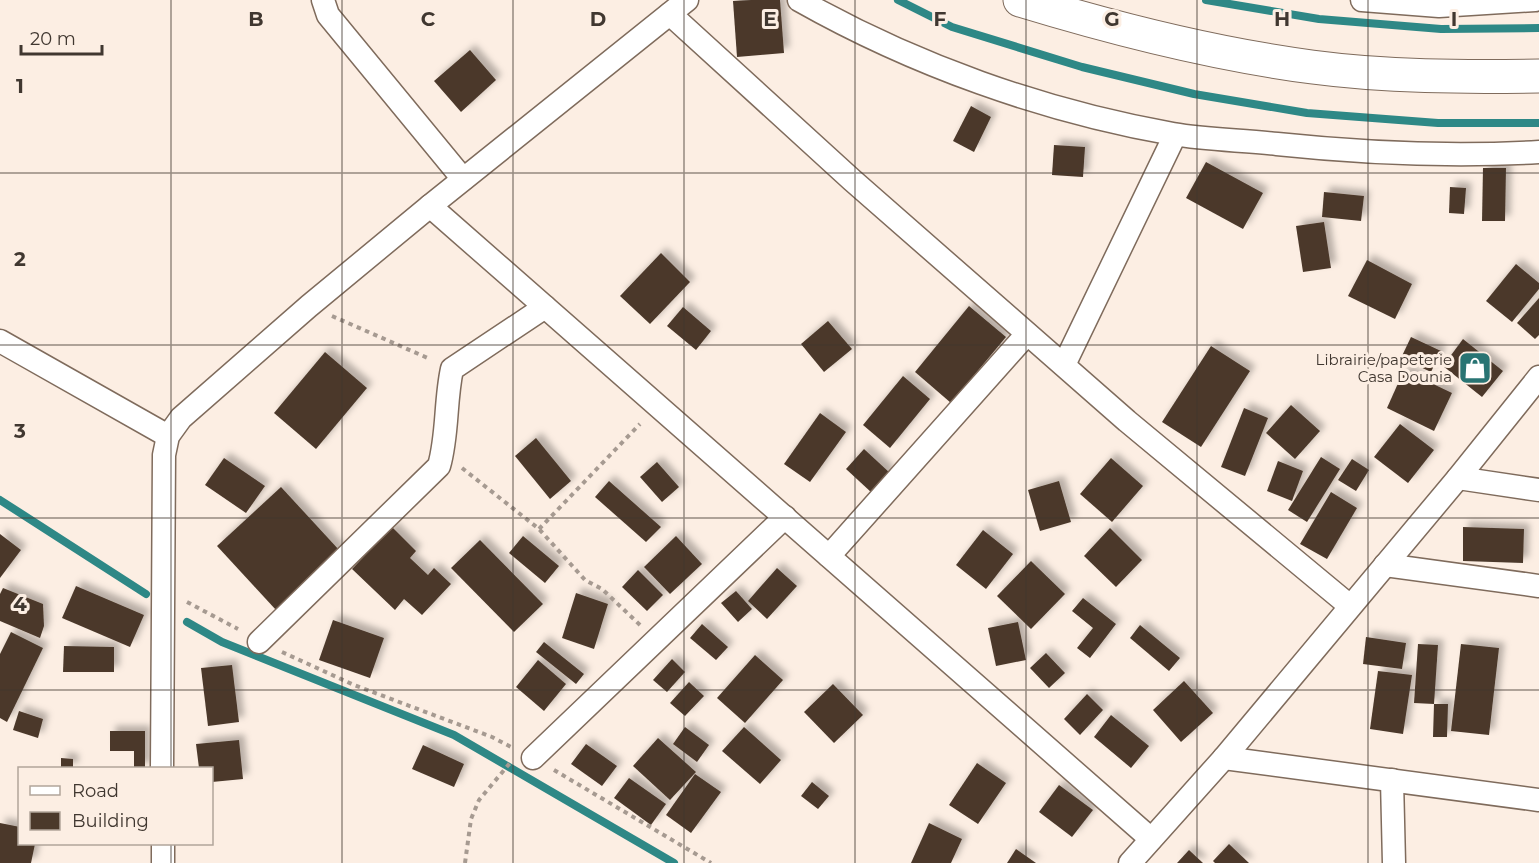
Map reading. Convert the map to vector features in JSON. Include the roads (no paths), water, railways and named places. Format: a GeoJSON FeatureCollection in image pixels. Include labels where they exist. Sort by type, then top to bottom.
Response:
{"type":"FeatureCollection","features":[{"type":"Feature","properties":{"kind":"highway"},"geometry":{"type":"LineString","coordinates":[[1020,0],[1094,23],[1204,49],[1313,67],[1439,77],[1539,76]]}},
{"type":"Feature","properties":{"kind":"street"},"geometry":{"type":"LineString","coordinates":[[323,0],[328,15],[464,179]]}},
{"type":"Feature","properties":{"kind":"street"},"geometry":{"type":"LineString","coordinates":[[800,0],[881,42],[954,73],[1042,103],[1103,120],[1175,135],[1324,149],[1395,153],[1512,154],[1539,152]]}},
{"type":"Feature","properties":{"kind":"street"},"geometry":{"type":"LineString","coordinates":[[1362,0],[1438,3],[1535,0]]}},
{"type":"Feature","properties":{"kind":"street"},"geometry":{"type":"LineString","coordinates":[[162,767],[164,455],[168,436],[181,418],[309,306],[679,7],[852,180],[1127,421],[1350,606]]}},
{"type":"Feature","properties":{"kind":"street"},"geometry":{"type":"LineString","coordinates":[[1064,365],[1175,135]]}},
{"type":"Feature","properties":{"kind":"street"},"geometry":{"type":"LineString","coordinates":[[430,206],[1151,839]]}},
{"type":"Feature","properties":{"kind":"street"},"geometry":{"type":"LineString","coordinates":[[259,642],[439,466],[443,452],[448,386],[452,369],[545,307]]}},
{"type":"Feature","properties":{"kind":"street"},"geometry":{"type":"LineString","coordinates":[[829,556],[1027,333]]}},
{"type":"Feature","properties":{"kind":"street"},"geometry":{"type":"LineString","coordinates":[[0,341],[168,436]]}},
{"type":"Feature","properties":{"kind":"street"},"geometry":{"type":"LineString","coordinates":[[1130,863],[1224,758],[1458,478],[1539,377]]}},
{"type":"Feature","properties":{"kind":"street"},"geometry":{"type":"LineString","coordinates":[[1458,478],[1539,490]]}},
{"type":"Feature","properties":{"kind":"street"},"geometry":{"type":"LineString","coordinates":[[524,758],[656,641],[784,517]]}},
{"type":"Feature","properties":{"kind":"street"},"geometry":{"type":"LineString","coordinates":[[1385,565],[1539,586]]}},
{"type":"Feature","properties":{"kind":"street"},"geometry":{"type":"LineString","coordinates":[[1224,758],[1539,800]]}},
{"type":"Feature","properties":{"kind":"street"},"geometry":{"type":"LineString","coordinates":[[1392,780],[1394,863]]}},
{"type":"Feature","properties":{"kind":"street"},"geometry":{"type":"LineString","coordinates":[[163,845],[163,863]]}},
{"type":"Feature","properties":{"kind":"waterway"},"geometry":{"type":"LineString","coordinates":[[898,0],[952,27],[1082,67],[1194,94],[1307,113],[1438,123],[1539,123]]}},
{"type":"Feature","properties":{"kind":"waterway"},"geometry":{"type":"LineString","coordinates":[[1206,0],[1319,19],[1441,29],[1539,28]]}},
{"type":"Feature","properties":{"kind":"waterway"},"geometry":{"type":"LineString","coordinates":[[0,500],[146,594]]}},
{"type":"Feature","properties":{"kind":"waterway"},"geometry":{"type":"LineString","coordinates":[[187,622],[222,642],[454,735],[674,863]]}},
{"type":"Feature","properties":{"kind":"place","name":"Librairie/papeterie Casa Dounia"},"geometry":{"type":"Point","coordinates":[1475,368]}}]}
